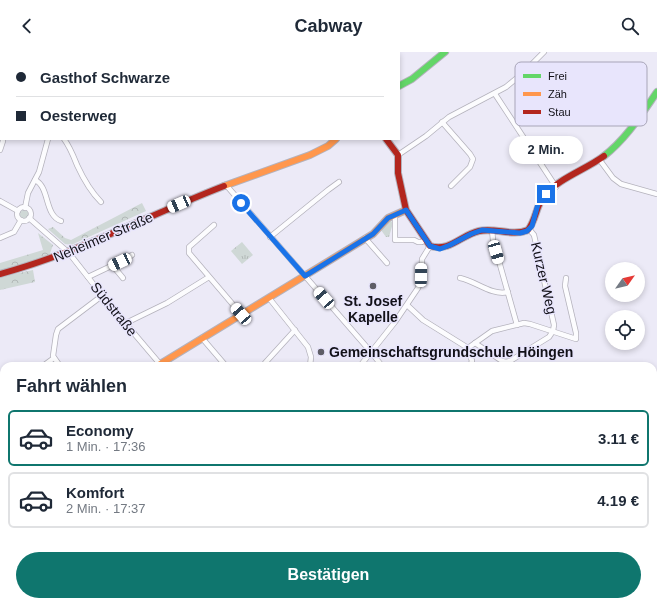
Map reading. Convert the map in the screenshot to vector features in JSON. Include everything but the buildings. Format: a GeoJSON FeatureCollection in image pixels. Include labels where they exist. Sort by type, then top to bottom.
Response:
{"type":"FeatureCollection","features":[{"type":"Feature","properties":{"kind":"street"},"geometry":{"type":"LineString","coordinates":[[400,85],[412,79],[443,52]]}},
{"type":"Feature","properties":{"kind":"street"},"geometry":{"type":"LineString","coordinates":[[534,62],[544,52]]}},
{"type":"Feature","properties":{"kind":"street"},"geometry":{"type":"LineString","coordinates":[[398,155],[459,111],[495,94],[515,80]]}},
{"type":"Feature","properties":{"kind":"street"},"geometry":{"type":"LineString","coordinates":[[647,105],[657,92]]}},
{"type":"Feature","properties":{"kind":"street"},"geometry":{"type":"LineString","coordinates":[[495,94],[515,124]]}},
{"type":"Feature","properties":{"kind":"street"},"geometry":{"type":"LineString","coordinates":[[442,122],[470,154],[472,159],[470,167],[451,186]]}},
{"type":"Feature","properties":{"kind":"street"},"geometry":{"type":"LineString","coordinates":[[516,126],[556,187]]}},
{"type":"Feature","properties":{"kind":"street"},"geometry":{"type":"LineString","coordinates":[[387,140],[398,155],[398,173],[406,210],[430,246],[440,249],[477,232],[492,230],[520,233],[529,229],[532,226],[538,204],[546,194],[599,159],[625,135],[632,126]]}},
{"type":"Feature","properties":{"kind":"street"},"geometry":{"type":"LineString","coordinates":[[25,208],[28,193],[39,172],[48,140]]}},
{"type":"Feature","properties":{"kind":"street"},"geometry":{"type":"LineString","coordinates":[[65,140],[93,194],[101,202]]}},
{"type":"Feature","properties":{"kind":"street","name":"Neheimer Straße"},"geometry":{"type":"LineString","coordinates":[[0,274],[26,268],[69,253],[148,217],[226,185],[263,171],[305,158],[327,147],[335,140]]}},
{"type":"Feature","properties":{"kind":"street"},"geometry":{"type":"LineString","coordinates":[[0,150],[3,141]]}},
{"type":"Feature","properties":{"kind":"street"},"geometry":{"type":"LineString","coordinates":[[599,159],[613,178],[621,184],[657,194]]}},
{"type":"Feature","properties":{"kind":"street"},"geometry":{"type":"LineString","coordinates":[[35,180],[41,184],[52,214],[56,220],[61,222]]}},
{"type":"Feature","properties":{"kind":"street"},"geometry":{"type":"LineString","coordinates":[[270,237],[339,182]]}},
{"type":"Feature","properties":{"kind":"street"},"geometry":{"type":"LineString","coordinates":[[226,185],[379,362]]}},
{"type":"Feature","properties":{"kind":"street"},"geometry":{"type":"LineString","coordinates":[[0,201],[18,211]]}},
{"type":"Feature","properties":{"kind":"street"},"geometry":{"type":"LineString","coordinates":[[18,211],[21,208],[25,208],[29,209],[31,213],[29,218],[25,221],[21,220]]}},
{"type":"Feature","properties":{"kind":"street"},"geometry":{"type":"LineString","coordinates":[[163,362],[305,276],[364,238],[373,234],[388,218],[406,210]]}},
{"type":"Feature","properties":{"kind":"street"},"geometry":{"type":"LineString","coordinates":[[18,211],[17,215],[21,220]]}},
{"type":"Feature","properties":{"kind":"street"},"geometry":{"type":"LineString","coordinates":[[395,215],[395,240],[414,240],[418,242],[425,240]]}},
{"type":"Feature","properties":{"kind":"street","name":"Südstraße"},"geometry":{"type":"LineString","coordinates":[[29,218],[69,253],[156,362]]}},
{"type":"Feature","properties":{"kind":"street"},"geometry":{"type":"LineString","coordinates":[[0,238],[14,232],[21,220]]}},
{"type":"Feature","properties":{"kind":"street"},"geometry":{"type":"LineString","coordinates":[[214,225],[191,245],[188,251],[241,314]]}},
{"type":"Feature","properties":{"kind":"street","name":"Kurzer Weg"},"geometry":{"type":"LineString","coordinates":[[475,343],[502,362],[506,362],[549,337],[553,331],[554,326],[534,235],[529,229]]}},
{"type":"Feature","properties":{"kind":"street"},"geometry":{"type":"LineString","coordinates":[[492,230],[493,240],[517,325]]}},
{"type":"Feature","properties":{"kind":"street"},"geometry":{"type":"LineString","coordinates":[[364,238],[387,263]]}},
{"type":"Feature","properties":{"kind":"street"},"geometry":{"type":"LineString","coordinates":[[363,362],[407,305],[418,288],[421,279],[422,259],[430,246]]}},
{"type":"Feature","properties":{"kind":"street"},"geometry":{"type":"LineString","coordinates":[[88,277],[113,266],[132,255]]}},
{"type":"Feature","properties":{"kind":"street"},"geometry":{"type":"LineString","coordinates":[[113,266],[123,278]]}},
{"type":"Feature","properties":{"kind":"street"},"geometry":{"type":"LineString","coordinates":[[126,323],[167,303],[209,277]]}},
{"type":"Feature","properties":{"kind":"street"},"geometry":{"type":"LineString","coordinates":[[460,278],[467,279],[496,293],[508,292]]}},
{"type":"Feature","properties":{"kind":"street"},"geometry":{"type":"LineString","coordinates":[[468,348],[492,331],[527,323],[576,339],[576,333],[565,286],[566,278]]}},
{"type":"Feature","properties":{"kind":"street"},"geometry":{"type":"LineString","coordinates":[[57,362],[54,358],[58,329],[103,295]]}},
{"type":"Feature","properties":{"kind":"street"},"geometry":{"type":"LineString","coordinates":[[269,298],[310,351],[310,362]]}},
{"type":"Feature","properties":{"kind":"street"},"geometry":{"type":"LineString","coordinates":[[407,305],[423,320],[468,348],[472,362]]}},
{"type":"Feature","properties":{"kind":"street"},"geometry":{"type":"LineString","coordinates":[[266,362],[295,330]]}},
{"type":"Feature","properties":{"kind":"street"},"geometry":{"type":"LineString","coordinates":[[202,338],[222,362]]}},
{"type":"Feature","properties":{"kind":"street"},"geometry":{"type":"LineString","coordinates":[[48,362],[54,358]]}},
{"type":"Feature","properties":{"kind":"green space"},"geometry":{"type":"Polygon","coordinates":[[[142,203],[146,211],[71,245],[65,244],[48,229],[53,227],[65,238],[71,240],[142,203]]]}},
{"type":"Feature","properties":{"kind":"green space"},"geometry":{"type":"Polygon","coordinates":[[[22,210],[26,210],[28,214],[26,218],[22,218],[20,216],[20,212],[22,210]]]}},
{"type":"Feature","properties":{"kind":"green space"},"geometry":{"type":"Polygon","coordinates":[[[390,220],[393,223],[389,237],[386,237],[381,230],[390,220]]]}},
{"type":"Feature","properties":{"kind":"green space"},"geometry":{"type":"Polygon","coordinates":[[[38,233],[53,245],[49,256],[0,272],[0,263],[43,250],[38,233]]]}},
{"type":"Feature","properties":{"kind":"green space"},"geometry":{"type":"Polygon","coordinates":[[[242,242],[253,255],[242,264],[231,251],[242,242]]]}},
{"type":"Feature","properties":{"kind":"green space"},"geometry":{"type":"Polygon","coordinates":[[[33,270],[35,282],[0,290],[0,277],[33,270]]]}},
{"type":"Feature","properties":{"kind":"traffic: fast"},"geometry":{"type":"LineString","coordinates":[[400,85],[412,79],[445,52]]}},
{"type":"Feature","properties":{"kind":"traffic: fast"},"geometry":{"type":"LineString","coordinates":[[647,106],[657,92]]}},
{"type":"Feature","properties":{"kind":"traffic: fast"},"geometry":{"type":"LineString","coordinates":[[604,156],[619,142],[632,126]]}},
{"type":"Feature","properties":{"kind":"traffic: slow"},"geometry":{"type":"LineString","coordinates":[[224,186],[310,155],[328,146],[335,140]]}},
{"type":"Feature","properties":{"kind":"traffic: slow"},"geometry":{"type":"LineString","coordinates":[[164,362],[373,234],[388,218],[406,210]]}},
{"type":"Feature","properties":{"kind":"traffic: jam"},"geometry":{"type":"LineString","coordinates":[[387,140],[398,155],[398,173],[406,210],[430,246],[437,247],[450,245],[479,231],[491,230],[516,233],[528,230],[533,222],[541,200],[550,190],[557,184],[604,156]]}},
{"type":"Feature","properties":{"kind":"traffic: jam"},"geometry":{"type":"LineString","coordinates":[[0,274],[85,245],[224,186]]}},
{"type":"Feature","properties":{"kind":"place","name":"St. Josef Kapelle"},"geometry":{"type":"Point","coordinates":[373,286]}},
{"type":"Feature","properties":{"kind":"place","name":"Gemeinschaftsgrundschule Höingen"},"geometry":{"type":"Point","coordinates":[321,352]}},
{"type":"Feature","properties":{"kind":"route"},"geometry":{"type":"LineString","coordinates":[[241,203],[305,276],[364,238],[373,234],[388,218],[406,210],[430,246],[440,249],[482,230],[520,233],[527,231],[532,226],[538,204],[546,194]]}}]}
